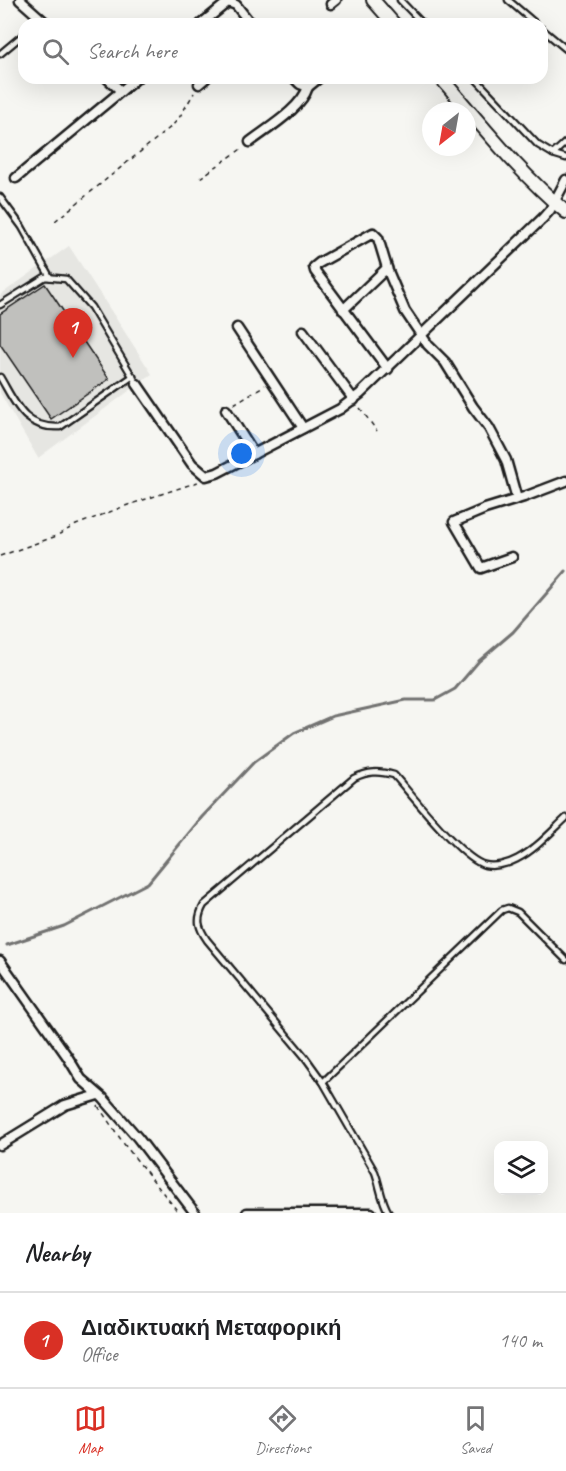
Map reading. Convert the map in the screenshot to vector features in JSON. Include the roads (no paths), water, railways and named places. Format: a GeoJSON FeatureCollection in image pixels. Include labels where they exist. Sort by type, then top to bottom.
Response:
{"type":"FeatureCollection","features":[{"type":"Feature","properties":{"kind":"street"},"geometry":{"type":"LineString","coordinates":[[20,0],[38,16]]}},
{"type":"Feature","properties":{"kind":"street"},"geometry":{"type":"LineString","coordinates":[[373,0],[387,18]]}},
{"type":"Feature","properties":{"kind":"street"},"geometry":{"type":"LineString","coordinates":[[208,18],[228,2],[236,5],[246,18]]}},
{"type":"Feature","properties":{"kind":"street"},"geometry":{"type":"LineString","coordinates":[[113,84],[121,91]]}},
{"type":"Feature","properties":{"kind":"street"},"geometry":{"type":"LineString","coordinates":[[16,178],[130,84]]}},
{"type":"Feature","properties":{"kind":"street"},"geometry":{"type":"LineString","coordinates":[[300,84],[308,87]]}},
{"type":"Feature","properties":{"kind":"street"},"geometry":{"type":"LineString","coordinates":[[250,142],[296,106],[312,84]]}},
{"type":"Feature","properties":{"kind":"street"},"geometry":{"type":"LineString","coordinates":[[446,84],[541,191],[566,212]]}},
{"type":"Feature","properties":{"kind":"street"},"geometry":{"type":"LineString","coordinates":[[135,380],[199,472],[206,476],[217,473],[354,400],[543,218],[550,210],[566,180]]}},
{"type":"Feature","properties":{"kind":"street"},"geometry":{"type":"LineString","coordinates":[[388,369],[319,278],[314,267],[373,233],[378,238],[387,268],[405,311],[412,323],[445,362],[489,428],[506,460],[518,499]]}},
{"type":"Feature","properties":{"kind":"street"},"geometry":{"type":"LineString","coordinates":[[343,310],[387,268]]}},
{"type":"Feature","properties":{"kind":"street"},"geometry":{"type":"LineString","coordinates":[[412,323],[432,326]]}},
{"type":"Feature","properties":{"kind":"street"},"geometry":{"type":"LineString","coordinates":[[237,328],[303,428]]}},
{"type":"Feature","properties":{"kind":"street"},"geometry":{"type":"LineString","coordinates":[[303,332],[354,400]]}},
{"type":"Feature","properties":{"kind":"street"},"geometry":{"type":"LineString","coordinates":[[226,410],[254,454]]}},
{"type":"Feature","properties":{"kind":"street"},"geometry":{"type":"LineString","coordinates":[[512,558],[481,567],[454,522],[566,481]]}},
{"type":"Feature","properties":{"kind":"street"},"geometry":{"type":"LineString","coordinates":[[0,961],[95,1096]]}},
{"type":"Feature","properties":{"kind":"street"},"geometry":{"type":"LineString","coordinates":[[0,1145],[65,1105],[95,1096],[103,1098],[138,1138],[195,1213]]}},
{"type":"Feature","properties":{"kind":"street"},"geometry":{"type":"LineString","coordinates":[[247,1213],[371,1213]]}},
{"type":"Feature","properties":{"kind":"lane"},"geometry":{"type":"LineString","coordinates":[[400,0],[417,18]]}},
{"type":"Feature","properties":{"kind":"lane"},"geometry":{"type":"LineString","coordinates":[[508,0],[529,18]]}},
{"type":"Feature","properties":{"kind":"lane"},"geometry":{"type":"LineString","coordinates":[[548,34],[566,49]]}},
{"type":"Feature","properties":{"kind":"lane"},"geometry":{"type":"LineString","coordinates":[[0,54],[18,39]]}},
{"type":"Feature","properties":{"kind":"lane"},"geometry":{"type":"LineString","coordinates":[[481,84],[538,145],[553,154],[566,158]]}},
{"type":"Feature","properties":{"kind":"lane"},"geometry":{"type":"LineString","coordinates":[[553,154],[566,142]]}},
{"type":"Feature","properties":{"kind":"lane"},"geometry":{"type":"LineString","coordinates":[[0,197],[22,227],[50,277]]}},
{"type":"Feature","properties":{"kind":"lane"},"geometry":{"type":"LineString","coordinates":[[0,305],[25,287],[45,277],[66,279],[91,307],[135,380],[60,427],[46,428],[24,416],[0,377]]}},
{"type":"Feature","properties":{"kind":"lane"},"geometry":{"type":"LineString","coordinates":[[389,1213],[384,1205],[381,1186],[375,1172],[323,1082],[207,940],[200,929],[199,914],[204,905],[354,778],[367,772],[378,771],[394,775],[464,853],[484,865],[497,866],[516,860],[544,839],[566,818]]}},
{"type":"Feature","properties":{"kind":"lane"},"geometry":{"type":"LineString","coordinates":[[323,1082],[502,910],[508,908],[519,912],[566,960]]}},
{"type":"Feature","properties":{"kind":"waterway"},"geometry":{"type":"LineString","coordinates":[[7,945],[64,926],[148,883],[202,817],[254,762],[294,733],[333,716],[406,700],[435,700],[455,689],[479,661],[513,632],[566,571]]}},
{"type":"Feature","properties":{"kind":"place","name":"Διαδικτυακή Μεταφορική"},"geometry":{"type":"Point","coordinates":[73,358]}}]}
